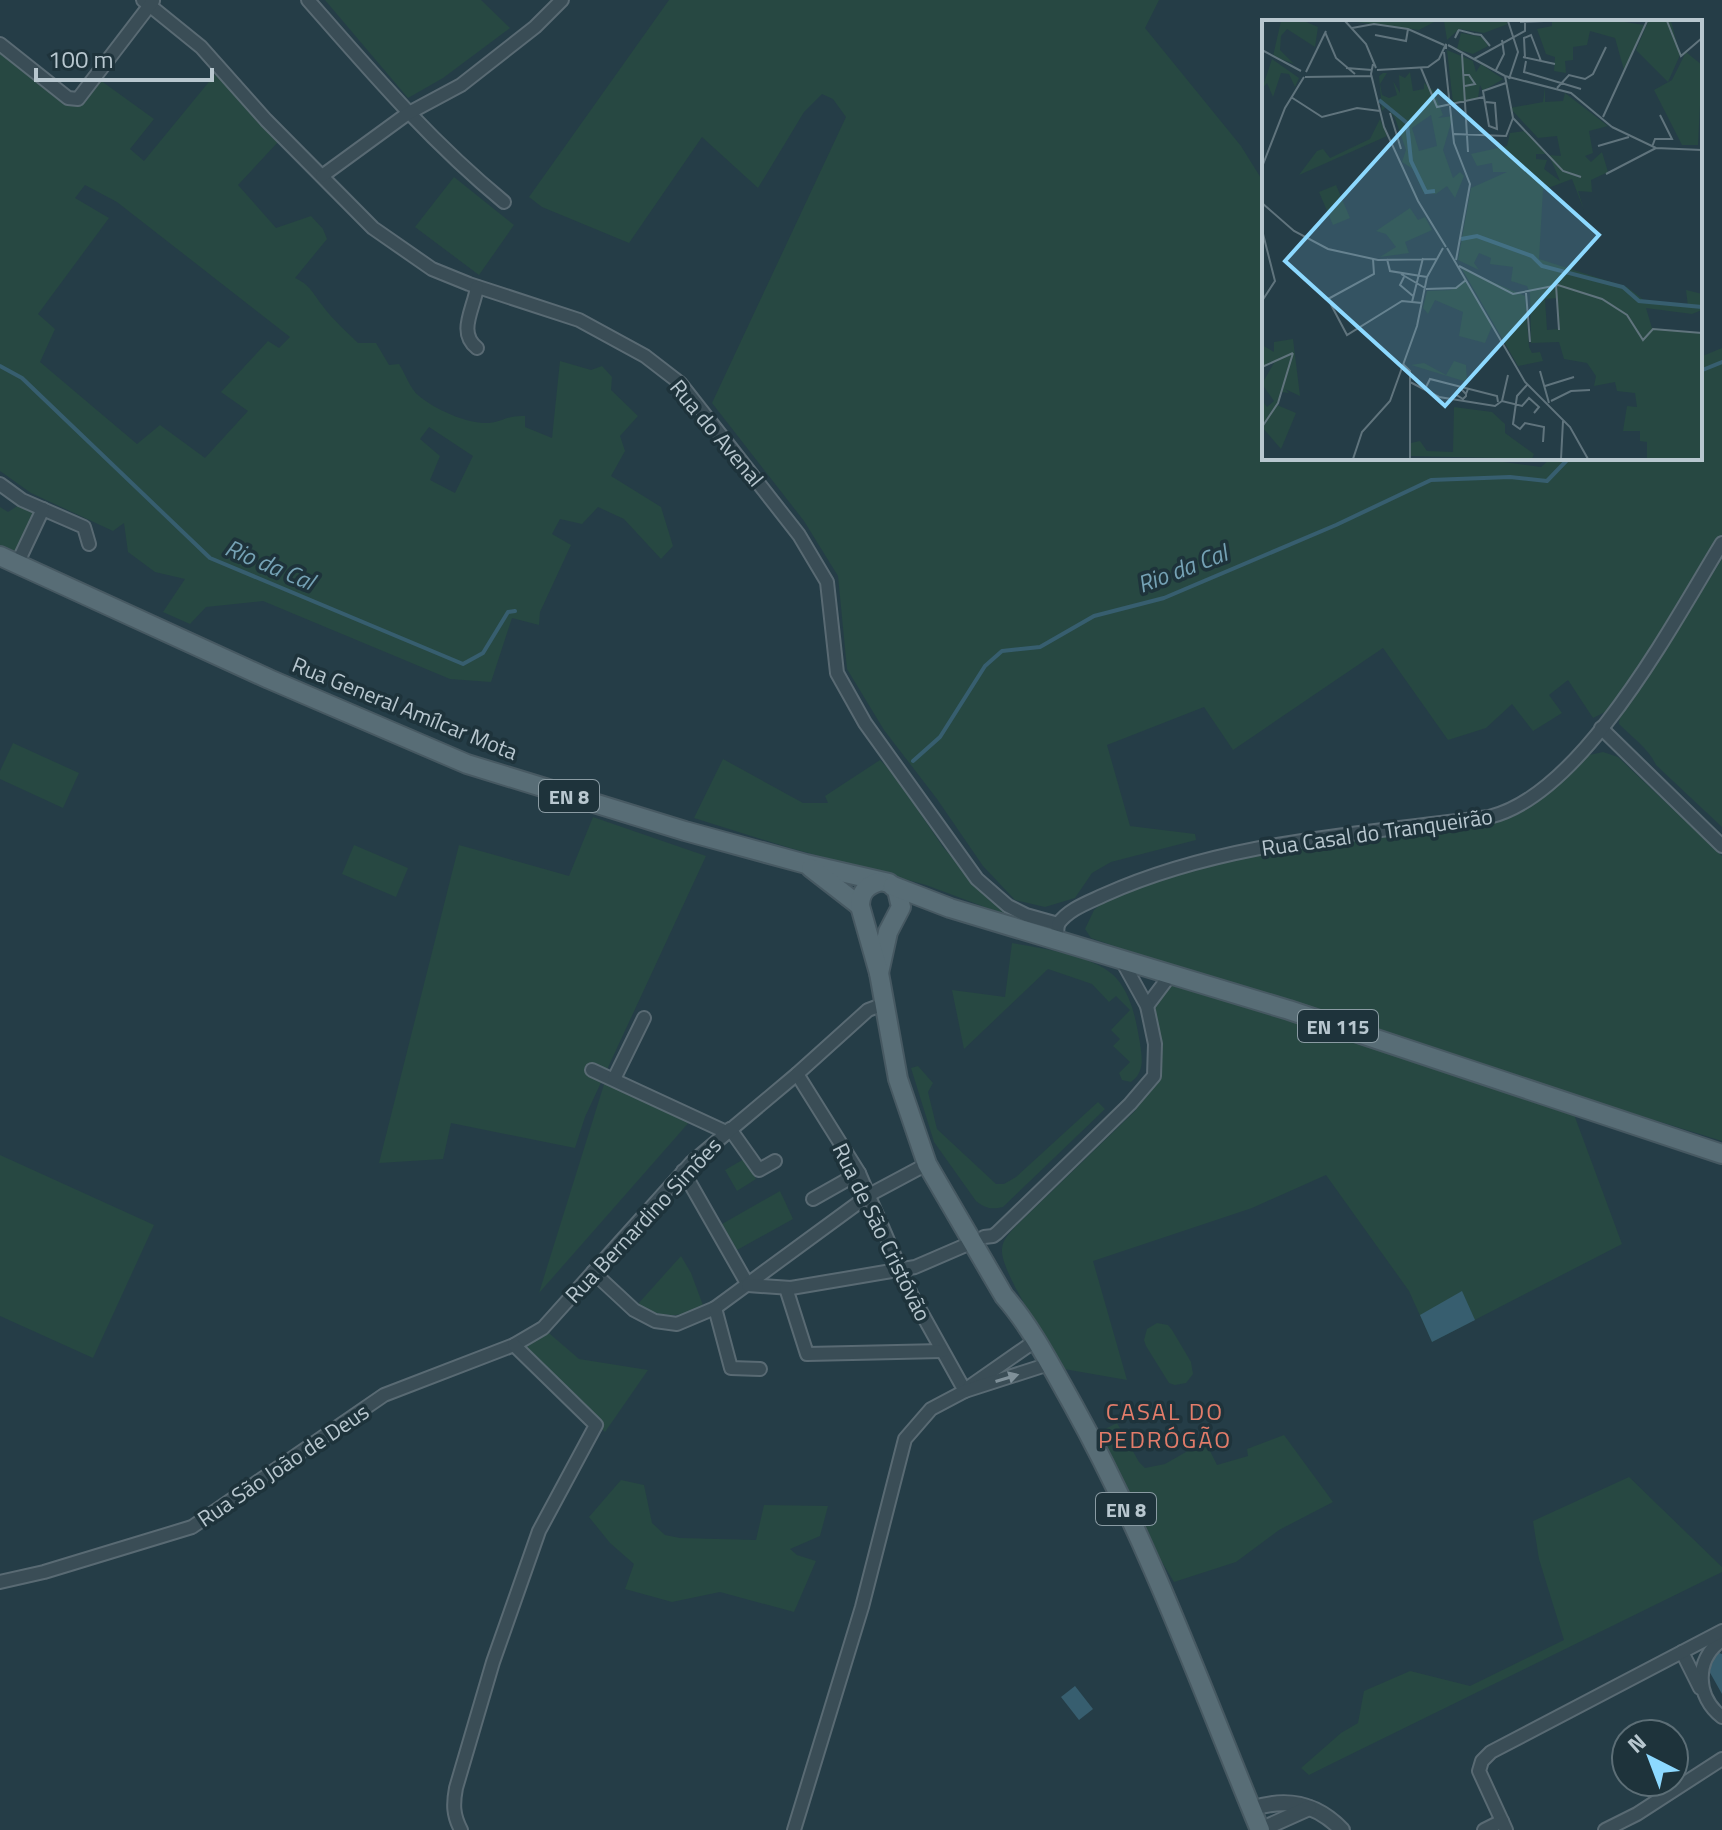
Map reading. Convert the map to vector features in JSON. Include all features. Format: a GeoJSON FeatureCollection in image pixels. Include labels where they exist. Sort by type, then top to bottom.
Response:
{"type":"FeatureCollection","features":[{"type":"Feature","properties":{"kind":"main road","name":"Rua General Amílcar Mota"},"geometry":{"type":"LineString","coordinates":[[9,560],[283,685],[467,764],[685,831],[886,884]]}},
{"type":"Feature","properties":{"kind":"main road","name":"Rua General Amílcar Mota"},"geometry":{"type":"LineString","coordinates":[[806,864],[862,910]]}},
{"type":"Feature","properties":{"kind":"main road","name":"EN 115"},"geometry":{"type":"LineString","coordinates":[[886,884],[950,908],[1057,932],[1121,958],[1289,1010],[1722,1154]]}},
{"type":"Feature","properties":{"kind":"main road"},"geometry":{"type":"LineString","coordinates":[[862,910],[860,899],[866,888],[886,884]]}},
{"type":"Feature","properties":{"kind":"main road","name":"EN 8"},"geometry":{"type":"LineString","coordinates":[[879,973],[900,895],[886,884]]}},
{"type":"Feature","properties":{"kind":"main road","name":"EN 115"},"geometry":{"type":"LineString","coordinates":[[896,916],[950,908]]}},
{"type":"Feature","properties":{"kind":"main road","name":"EN 8"},"geometry":{"type":"LineString","coordinates":[[862,910],[874,922],[887,922],[896,916]]}},
{"type":"Feature","properties":{"kind":"main road","name":"EN 8"},"geometry":{"type":"LineString","coordinates":[[862,910],[879,973],[898,1079],[926,1158],[954,1187],[1016,1310],[1088,1433],[1125,1505],[1260,1830]]}},
{"type":"Feature","properties":{"kind":"street"},"geometry":{"type":"LineString","coordinates":[[308,0],[407,114],[457,164],[504,202]]}},
{"type":"Feature","properties":{"kind":"street"},"geometry":{"type":"LineString","coordinates":[[322,176],[407,114],[461,85],[535,27],[562,0]]}},
{"type":"Feature","properties":{"kind":"street"},"geometry":{"type":"LineString","coordinates":[[0,44],[68,98],[78,99],[149,2]]}},
{"type":"Feature","properties":{"kind":"street","name":"Rua do Avenal"},"geometry":{"type":"LineString","coordinates":[[149,2],[201,47],[266,120],[373,228],[432,269],[579,320],[645,356],[680,383],[799,535],[827,582],[837,673],[865,723],[977,879],[1008,906],[1057,932]]}},
{"type":"Feature","properties":{"kind":"street"},"geometry":{"type":"LineString","coordinates":[[477,287],[466,326],[467,336],[477,348]]}},
{"type":"Feature","properties":{"kind":"street"},"geometry":{"type":"LineString","coordinates":[[0,484],[22,500],[84,527],[89,544]]}},
{"type":"Feature","properties":{"kind":"street"},"geometry":{"type":"LineString","coordinates":[[9,560],[43,509]]}},
{"type":"Feature","properties":{"kind":"street","name":"Rua Casal do Tranqueirão"},"geometry":{"type":"LineString","coordinates":[[1057,932],[1070,912],[1083,904],[1162,871],[1248,851],[1506,813],[1523,805],[1572,762],[1634,688],[1722,543]]}},
{"type":"Feature","properties":{"kind":"street"},"geometry":{"type":"LineString","coordinates":[[1601,728],[1722,846]]}},
{"type":"Feature","properties":{"kind":"street"},"geometry":{"type":"LineString","coordinates":[[748,1285],[786,1288],[915,1267],[979,1240],[988,1229],[1004,1224],[1130,1104],[1154,1076],[1155,1044],[1147,1006],[1121,958]]}},
{"type":"Feature","properties":{"kind":"street"},"geometry":{"type":"LineString","coordinates":[[1147,1006],[1171,974]]}},
{"type":"Feature","properties":{"kind":"street","name":"Rua Bernardino Simões"},"geometry":{"type":"LineString","coordinates":[[514,1345],[543,1328],[683,1171],[868,1010],[884,1004]]}},
{"type":"Feature","properties":{"kind":"street"},"geometry":{"type":"LineString","coordinates":[[614,1079],[644,1018]]}},
{"type":"Feature","properties":{"kind":"street"},"geometry":{"type":"LineString","coordinates":[[592,1070],[728,1131],[759,1170],[775,1161]]}},
{"type":"Feature","properties":{"kind":"street","name":"Rua de São Cristóvão"},"geometry":{"type":"LineString","coordinates":[[797,1074],[859,1173],[899,1268],[965,1391]]}},
{"type":"Feature","properties":{"kind":"street"},"geometry":{"type":"LineString","coordinates":[[593,1272],[634,1310],[655,1321],[677,1324],[715,1308],[869,1195],[926,1158]]}},
{"type":"Feature","properties":{"kind":"street"},"geometry":{"type":"LineString","coordinates":[[683,1171],[748,1285]]}},
{"type":"Feature","properties":{"kind":"street"},"geometry":{"type":"LineString","coordinates":[[813,1199],[859,1173]]}},
{"type":"Feature","properties":{"kind":"street"},"geometry":{"type":"LineString","coordinates":[[786,1288],[807,1354],[942,1351]]}},
{"type":"Feature","properties":{"kind":"street"},"geometry":{"type":"LineString","coordinates":[[715,1308],[731,1368],[760,1369]]}},
{"type":"Feature","properties":{"kind":"street"},"geometry":{"type":"LineString","coordinates":[[965,1391],[1035,1341]]}},
{"type":"Feature","properties":{"kind":"street"},"geometry":{"type":"LineString","coordinates":[[461,1830],[453,1804],[456,1788],[514,1598],[539,1531],[596,1425],[514,1345]]}},
{"type":"Feature","properties":{"kind":"street","name":"Rua São João de Deus"},"geometry":{"type":"LineString","coordinates":[[0,1582],[44,1572],[192,1527],[384,1395],[514,1345]]}},
{"type":"Feature","properties":{"kind":"street"},"geometry":{"type":"LineString","coordinates":[[794,1830],[862,1607],[905,1439],[931,1409],[965,1391],[1049,1364]]}},
{"type":"Feature","properties":{"kind":"street"},"geometry":{"type":"LineString","coordinates":[[1484,1830],[1504,1826],[1479,1771],[1482,1761],[1491,1752],[1722,1631]]}},
{"type":"Feature","properties":{"kind":"street"},"geometry":{"type":"LineString","coordinates":[[1705,1697],[1701,1683],[1704,1662],[1722,1640]]}},
{"type":"Feature","properties":{"kind":"street"},"geometry":{"type":"LineString","coordinates":[[1682,1652],[1705,1697],[1718,1714],[1722,1727]]}},
{"type":"Feature","properties":{"kind":"street"},"geometry":{"type":"LineString","coordinates":[[1605,1830],[1637,1814],[1722,1759]]}},
{"type":"Feature","properties":{"kind":"street"},"geometry":{"type":"LineString","coordinates":[[1251,1809],[1276,1803],[1309,1808],[1326,1814],[1342,1830]]}},
{"type":"Feature","properties":{"kind":"street"},"geometry":{"type":"LineString","coordinates":[[1260,1830],[1309,1808]]}},
{"type":"Feature","properties":{"kind":"green space"},"geometry":{"type":"Polygon","coordinates":[[[325,0],[481,0],[510,28],[443,78],[408,98],[325,0]]]}},
{"type":"Feature","properties":{"kind":"green space"},"geometry":{"type":"Polygon","coordinates":[[[669,0],[1159,0],[1145,28],[1241,146],[1262,180],[1262,460],[1495,460],[1541,467],[1549,460],[1702,460],[1702,356],[1722,348],[1722,537],[1615,707],[1593,718],[1568,680],[1549,695],[1562,713],[1533,731],[1512,704],[1486,728],[1448,740],[1383,648],[1233,750],[1204,707],[1107,745],[1130,826],[1195,834],[1196,840],[1111,862],[1092,873],[1075,898],[1045,907],[1015,900],[983,866],[884,730],[847,669],[838,576],[804,521],[712,403],[846,117],[833,99],[822,94],[804,112],[758,188],[702,137],[629,243],[542,207],[529,197],[669,0]]]}},
{"type":"Feature","properties":{"kind":"green space"},"geometry":{"type":"Polygon","coordinates":[[[0,50],[81,103],[100,80],[154,119],[130,149],[144,161],[217,72],[278,142],[238,185],[276,228],[311,216],[323,229],[327,239],[295,278],[307,286],[335,320],[358,343],[376,343],[389,365],[399,364],[416,393],[434,406],[462,419],[480,423],[525,416],[525,427],[552,438],[560,361],[591,370],[602,366],[612,377],[611,390],[638,416],[620,436],[625,451],[611,476],[661,507],[673,546],[661,559],[624,519],[598,507],[582,524],[560,519],[552,534],[571,545],[540,612],[539,625],[512,618],[491,682],[450,679],[263,601],[206,607],[190,624],[163,612],[185,579],[155,572],[128,552],[124,523],[113,531],[31,493],[0,471],[0,50]],[[85,185],[75,198],[109,218],[38,314],[55,329],[40,362],[137,444],[160,425],[205,458],[248,411],[221,392],[268,341],[279,348],[290,337],[117,202],[85,185]],[[429,427],[420,439],[440,456],[430,480],[455,493],[473,456],[429,427]]]}},
{"type":"Feature","properties":{"kind":"green space"},"geometry":{"type":"Polygon","coordinates":[[[454,177],[514,225],[479,275],[415,227],[454,177]]]}},
{"type":"Feature","properties":{"kind":"green space"},"geometry":{"type":"Polygon","coordinates":[[[22,503],[35,509],[14,556],[0,549],[0,507],[8,512],[22,503]]]}},
{"type":"Feature","properties":{"kind":"green space"},"geometry":{"type":"Polygon","coordinates":[[[1722,559],[1722,827],[1656,765],[1645,748],[1619,724],[1620,715],[1656,665],[1722,559]]]}},
{"type":"Feature","properties":{"kind":"green space"},"geometry":{"type":"Polygon","coordinates":[[[13,743],[79,773],[63,808],[0,779],[0,771],[13,743]]]}},
{"type":"Feature","properties":{"kind":"green space"},"geometry":{"type":"Polygon","coordinates":[[[1603,752],[1618,757],[1722,856],[1722,1141],[1308,1013],[1091,938],[1085,929],[1094,910],[1110,897],[1160,878],[1244,857],[1503,818],[1526,807],[1585,756],[1603,752]]]}},
{"type":"Feature","properties":{"kind":"green space"},"geometry":{"type":"Polygon","coordinates":[[[723,759],[803,803],[828,803],[825,796],[880,760],[892,772],[943,847],[989,900],[1007,912],[1042,924],[1041,928],[926,885],[694,818],[723,759]]]}},
{"type":"Feature","properties":{"kind":"green space"},"geometry":{"type":"Polygon","coordinates":[[[593,817],[706,856],[585,1117],[575,1148],[451,1123],[443,1159],[379,1163],[459,845],[569,876],[593,817]]]}},
{"type":"Feature","properties":{"kind":"green space"},"geometry":{"type":"Polygon","coordinates":[[[354,845],[408,868],[396,897],[342,874],[354,845]]]}},
{"type":"Feature","properties":{"kind":"green space"},"geometry":{"type":"Polygon","coordinates":[[[1012,943],[1083,959],[1097,964],[1117,979],[1130,1001],[1141,1054],[1139,1074],[1131,1082],[1122,1080],[1119,1073],[1130,1062],[1113,1046],[1120,1039],[1111,1030],[1130,1010],[1116,996],[1109,1002],[1092,984],[1048,969],[964,1049],[952,990],[1005,997],[1012,943]]]}},
{"type":"Feature","properties":{"kind":"green space"},"geometry":{"type":"Polygon","coordinates":[[[1171,979],[1572,1109],[1622,1244],[1432,1342],[1409,1291],[1326,1175],[1252,1208],[1093,1261],[1127,1380],[1064,1369],[1010,1277],[1004,1263],[1003,1244],[1017,1225],[1135,1111],[1154,1076],[1147,1006],[1171,979]]]}},
{"type":"Feature","properties":{"kind":"green space"},"geometry":{"type":"Polygon","coordinates":[[[918,1066],[933,1083],[928,1092],[937,1129],[996,1184],[1004,1184],[1016,1177],[1098,1102],[1105,1109],[1003,1207],[988,1208],[976,1201],[934,1142],[911,1068],[918,1066]]]}},
{"type":"Feature","properties":{"kind":"green space"},"geometry":{"type":"Polygon","coordinates":[[[606,1078],[691,1120],[539,1293],[606,1078]]]}},
{"type":"Feature","properties":{"kind":"green space"},"geometry":{"type":"Polygon","coordinates":[[[0,1155],[154,1225],[93,1358],[0,1316],[0,1155]]]}},
{"type":"Feature","properties":{"kind":"green space"},"geometry":{"type":"Polygon","coordinates":[[[744,1159],[756,1179],[737,1191],[725,1170],[744,1159]]]}},
{"type":"Feature","properties":{"kind":"green space"},"geometry":{"type":"Polygon","coordinates":[[[780,1191],[793,1219],[737,1250],[722,1224],[780,1191]]]}},
{"type":"Feature","properties":{"kind":"green space"},"geometry":{"type":"Polygon","coordinates":[[[681,1256],[704,1308],[670,1315],[638,1304],[681,1256]]]}},
{"type":"Feature","properties":{"kind":"green space"},"geometry":{"type":"Polygon","coordinates":[[[1157,1323],[1168,1325],[1191,1362],[1193,1374],[1186,1383],[1169,1383],[1146,1346],[1147,1329],[1157,1323]]]}},
{"type":"Feature","properties":{"kind":"green space"},"geometry":{"type":"Polygon","coordinates":[[[543,1328],[579,1359],[648,1370],[605,1432],[514,1345],[543,1328]]]}},
{"type":"Feature","properties":{"kind":"green space"},"geometry":{"type":"Polygon","coordinates":[[[1117,1423],[1145,1468],[1165,1464],[1205,1441],[1217,1465],[1248,1456],[1247,1449],[1284,1435],[1333,1502],[1279,1530],[1236,1562],[1174,1582],[1148,1539],[1099,1432],[1117,1423]]]}},
{"type":"Feature","properties":{"kind":"green space"},"geometry":{"type":"Polygon","coordinates":[[[1629,1477],[1722,1567],[1722,1572],[1309,1775],[1301,1768],[1341,1733],[1358,1723],[1364,1691],[1410,1671],[1470,1686],[1564,1640],[1539,1559],[1533,1521],[1629,1477]]]}},
{"type":"Feature","properties":{"kind":"green space"},"geometry":{"type":"Polygon","coordinates":[[[621,1480],[644,1485],[652,1523],[665,1535],[680,1538],[756,1540],[764,1505],[828,1506],[820,1536],[790,1549],[797,1555],[816,1561],[794,1612],[720,1592],[672,1602],[625,1589],[634,1564],[610,1543],[589,1517],[621,1480]]]}},
{"type":"Feature","properties":{"kind":"water"},"geometry":{"type":"Polygon","coordinates":[[[1462,1291],[1475,1320],[1432,1342],[1420,1315],[1462,1291]]]}},
{"type":"Feature","properties":{"kind":"water"},"geometry":{"type":"Polygon","coordinates":[[[1711,1650],[1722,1654],[1722,1694],[1704,1662],[1711,1650]]]}},
{"type":"Feature","properties":{"kind":"water"},"geometry":{"type":"Polygon","coordinates":[[[1075,1686],[1093,1709],[1079,1720],[1061,1697],[1075,1686]]]}},
{"type":"Feature","properties":{"kind":"waterway"},"geometry":{"type":"LineString","coordinates":[[1702,370],[1722,362]]}},
{"type":"Feature","properties":{"kind":"waterway","name":"Rio da Cal"},"geometry":{"type":"LineString","coordinates":[[0,366],[22,378],[210,558],[463,664],[483,653],[508,612],[515,611]]}},
{"type":"Feature","properties":{"kind":"waterway","name":"Rio da Cal"},"geometry":{"type":"LineString","coordinates":[[913,761],[940,737],[985,666],[1002,651],[1040,647],[1094,616],[1164,598],[1336,525],[1431,480],[1510,477],[1547,481],[1567,460]]}},
{"type":"Feature","properties":{"kind":"district","name":"CASAL DO PEDRÓGÃO"},"geometry":{"type":"Point","coordinates":[1165,1425]}}]}
